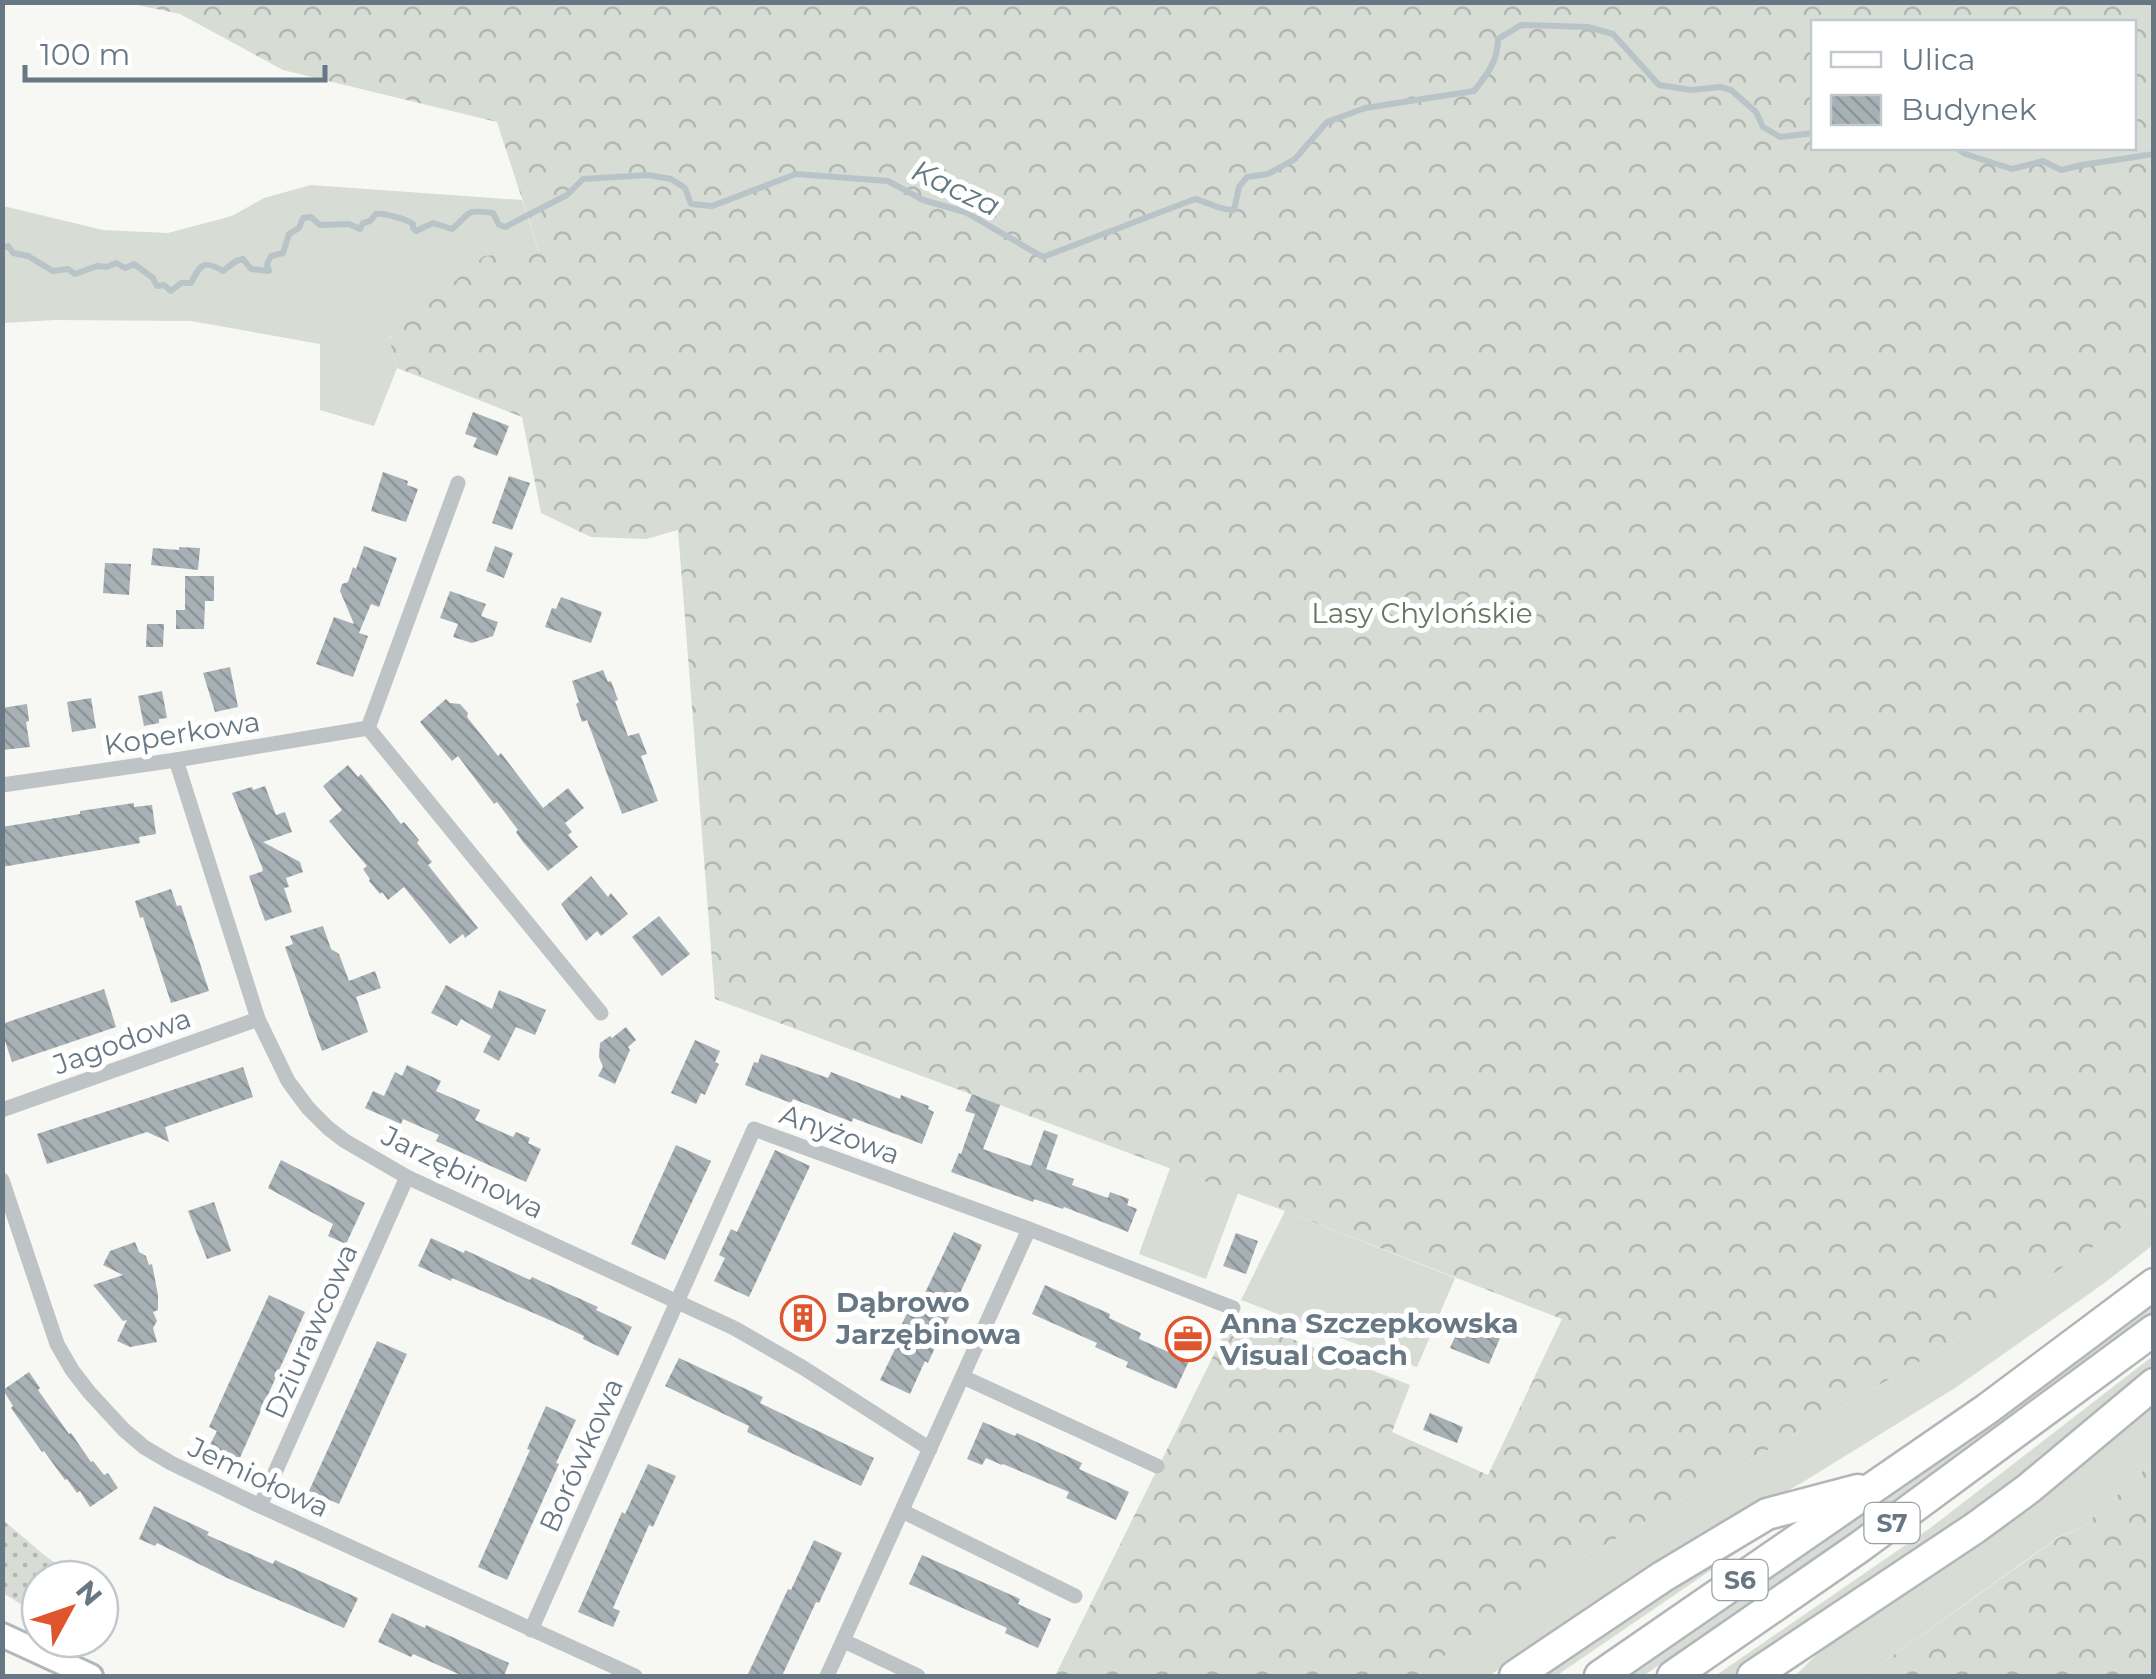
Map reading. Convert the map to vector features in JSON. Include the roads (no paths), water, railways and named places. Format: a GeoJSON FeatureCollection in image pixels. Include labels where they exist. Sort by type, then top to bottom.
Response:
{"type":"FeatureCollection","features":[{"type":"Feature","properties":{"kind":"highway","name":"S7"},"geometry":{"type":"LineString","coordinates":[[1515,1676],[1649,1585],[1767,1514],[1880,1484],[2154,1284]]}},
{"type":"Feature","properties":{"kind":"highway","name":"S7"},"geometry":{"type":"LineString","coordinates":[[1673,1676],[1861,1546],[2154,1330]]}},
{"type":"Feature","properties":{"kind":"highway"},"geometry":{"type":"LineString","coordinates":[[1753,1676],[2028,1489],[2154,1384]]}},
{"type":"Feature","properties":{"kind":"highway","name":"S6"},"geometry":{"type":"LineString","coordinates":[[1600,1676],[1880,1484]]}},
{"type":"Feature","properties":{"kind":"highway"},"geometry":{"type":"LineString","coordinates":[[1780,1676],[1798,1648]]}},
{"type":"Feature","properties":{"kind":"street"},"geometry":{"type":"LineString","coordinates":[[458,483],[368,728],[600,1013]]}},
{"type":"Feature","properties":{"kind":"street","name":"Koperkowa"},"geometry":{"type":"LineString","coordinates":[[2,786],[368,728]]}},
{"type":"Feature","properties":{"kind":"street","name":"Jarzębinowa"},"geometry":{"type":"LineString","coordinates":[[176,760],[258,1019],[288,1081],[314,1115],[345,1141],[408,1177],[734,1328],[930,1449]]}},
{"type":"Feature","properties":{"kind":"street","name":"Jagodowa"},"geometry":{"type":"LineString","coordinates":[[2,1110],[258,1019]]}},
{"type":"Feature","properties":{"kind":"street","name":"Anyżowa"},"geometry":{"type":"LineString","coordinates":[[676,1300],[754,1129],[1233,1308]]}},
{"type":"Feature","properties":{"kind":"street","name":"Dziurawcowa"},"geometry":{"type":"LineString","coordinates":[[260,1506],[408,1177]]}},
{"type":"Feature","properties":{"kind":"street","name":"Jemiołowa"},"geometry":{"type":"LineString","coordinates":[[2,1180],[57,1344],[89,1392],[144,1446],[260,1506],[635,1676]]}},
{"type":"Feature","properties":{"kind":"street"},"geometry":{"type":"LineString","coordinates":[[828,1676],[1029,1229]]}},
{"type":"Feature","properties":{"kind":"street","name":"Borówkowa"},"geometry":{"type":"LineString","coordinates":[[532,1630],[676,1300]]}},
{"type":"Feature","properties":{"kind":"street"},"geometry":{"type":"LineString","coordinates":[[963,1376],[1156,1466]]}},
{"type":"Feature","properties":{"kind":"street"},"geometry":{"type":"LineString","coordinates":[[902,1511],[1075,1596]]}},
{"type":"Feature","properties":{"kind":"street"},"geometry":{"type":"LineString","coordinates":[[2,1635],[90,1676]]}},
{"type":"Feature","properties":{"kind":"street"},"geometry":{"type":"LineString","coordinates":[[844,1642],[918,1676]]}},
{"type":"Feature","properties":{"kind":"waterway","name":"Kacza"},"geometry":{"type":"LineString","coordinates":[[2,248],[8,246],[13,253],[28,256],[53,271],[68,269],[75,274],[97,266],[116,263],[125,268],[134,264],[153,278],[157,286],[164,285],[171,291],[181,283],[191,283],[206,265],[223,271],[243,259],[251,269],[269,271],[271,256],[283,253],[289,234],[299,228],[303,218],[311,217],[320,225],[349,224],[360,229],[376,214],[384,214],[410,222],[416,231],[433,223],[452,229],[476,212],[493,213],[499,225],[505,227],[567,195],[583,179],[648,175],[671,179],[685,188],[691,204],[712,206],[796,174],[888,181],[923,200],[965,212],[1043,257],[1195,199],[1234,210],[1239,187],[1247,177],[1268,174],[1295,159],[1327,122],[1365,108],[1474,91],[1494,61],[1498,39],[1521,25],[1588,27],[1613,34],[1659,85],[1731,90],[1756,112],[1763,127],[1780,137],[1811,133]]}},
{"type":"Feature","properties":{"kind":"waterway","name":"Kacza"},"geometry":{"type":"LineString","coordinates":[[1960,150],[2012,169],[2043,161],[2061,170],[2154,154]]}},
{"type":"Feature","properties":{"kind":"place","name":"Dąbrowo Jarzębinowa"},"geometry":{"type":"Point","coordinates":[803,1318]}},
{"type":"Feature","properties":{"kind":"place","name":"Anna Szczepkowska Visual Coach"},"geometry":{"type":"Point","coordinates":[1188,1339]}},
{"type":"Feature","properties":{"kind":"park label","name":"Lasy Chylońskie"},"geometry":{"type":"Point","coordinates":[1422,613]}}]}
